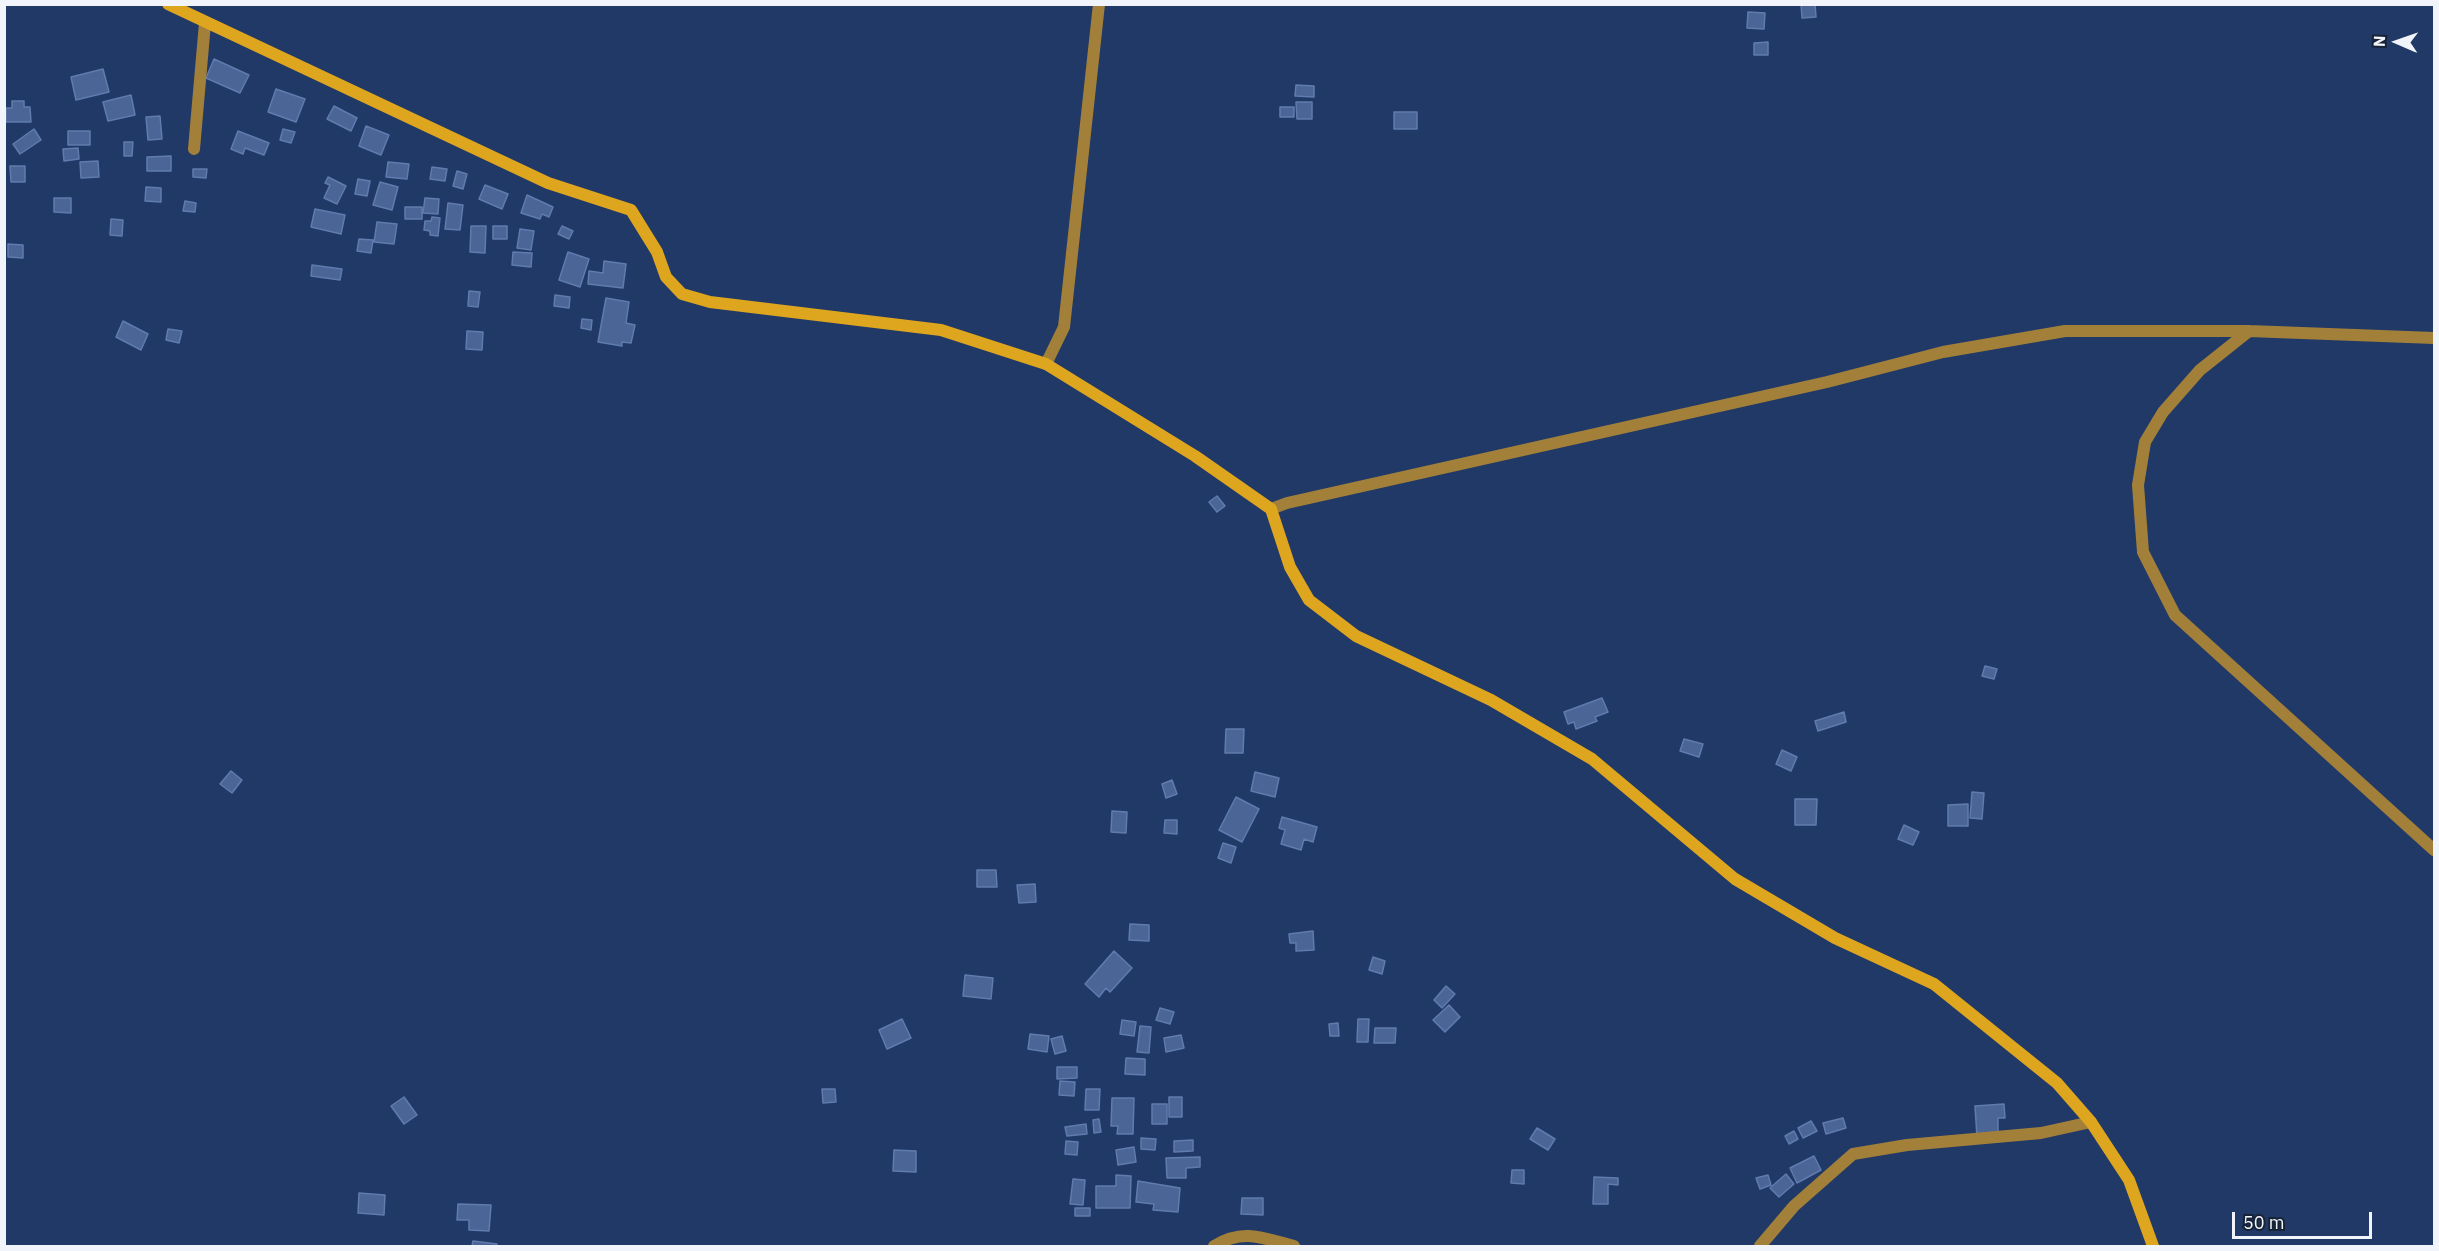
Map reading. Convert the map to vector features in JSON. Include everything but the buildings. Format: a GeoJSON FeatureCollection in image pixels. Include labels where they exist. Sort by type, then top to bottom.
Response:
{"type":"FeatureCollection","features":[{"type":"Feature","properties":{"kind":"street"},"geometry":{"type":"LineString","coordinates":[[168,4],[549,183],[631,210],[657,252],[666,277],[682,294],[710,302],[941,330],[1046,364],[1116,405],[1271,509],[1290,567],[1308,600],[1356,636],[1539,726],[1592,759],[1735,879],[1835,938],[1934,984],[2057,1083],[2091,1122],[2129,1180],[2153,1246]]}},
{"type":"Feature","properties":{"kind":"street"},"geometry":{"type":"LineString","coordinates":[[1046,364],[1064,327],[1099,4]]}},
{"type":"Feature","properties":{"kind":"street"},"geometry":{"type":"LineString","coordinates":[[194,149],[205,23]]}},
{"type":"Feature","properties":{"kind":"street"},"geometry":{"type":"LineString","coordinates":[[1271,509],[1287,502],[1827,382],[1944,352],[2065,331],[2249,331],[2434,338]]}},
{"type":"Feature","properties":{"kind":"street"},"geometry":{"type":"LineString","coordinates":[[2249,331],[2200,370],[2163,412],[2145,442],[2138,485],[2143,552],[2175,615],[2434,850]]}},
{"type":"Feature","properties":{"kind":"street"},"geometry":{"type":"LineString","coordinates":[[1760,1246],[1794,1206],[1853,1154],[1907,1145],[2041,1134],[2091,1122]]}},
{"type":"Feature","properties":{"kind":"street"},"geometry":{"type":"LineString","coordinates":[[1214,1246],[1230,1236],[1253,1235],[1294,1246]]}}]}
